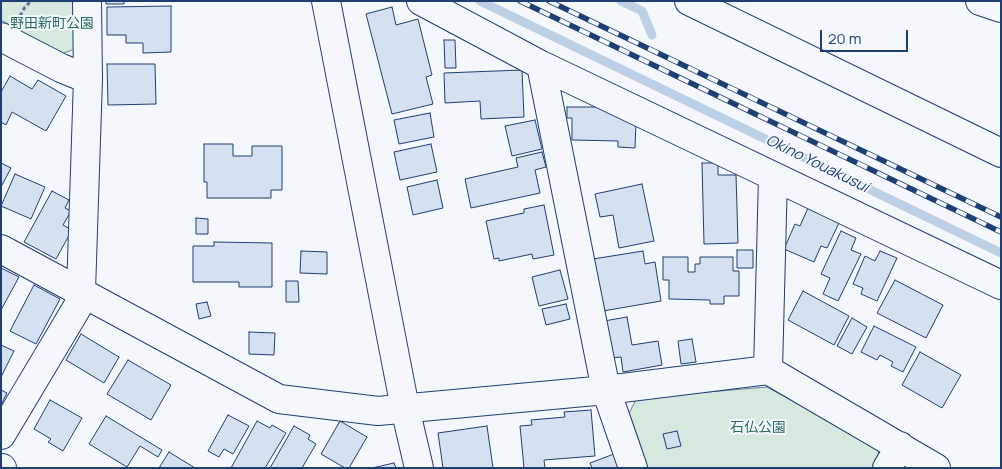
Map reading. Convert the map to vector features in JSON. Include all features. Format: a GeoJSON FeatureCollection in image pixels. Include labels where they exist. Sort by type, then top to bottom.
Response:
{"type":"FeatureCollection","features":[{"type":"Feature","properties":{"kind":"street"},"geometry":{"type":"LineString","coordinates":[[1,435],[78,306],[81,291],[88,79],[87,1]]}},
{"type":"Feature","properties":{"kind":"street"},"geometry":{"type":"LineString","coordinates":[[326,1],[405,408],[419,468]]}},
{"type":"Feature","properties":{"kind":"street"},"geometry":{"type":"LineString","coordinates":[[421,1],[541,65],[1001,285]]}},
{"type":"Feature","properties":{"kind":"street"},"geometry":{"type":"LineString","coordinates":[[689,1],[1001,153]]}},
{"type":"Feature","properties":{"kind":"street"},"geometry":{"type":"LineString","coordinates":[[980,1],[1001,8]]}},
{"type":"Feature","properties":{"kind":"street"},"geometry":{"type":"LineString","coordinates":[[1,37],[61,68],[88,79]]}},
{"type":"Feature","properties":{"kind":"street"},"geometry":{"type":"LineString","coordinates":[[541,65],[606,390],[633,468]]}},
{"type":"Feature","properties":{"kind":"street"},"geometry":{"type":"LineString","coordinates":[[768,370],[773,177]]}},
{"type":"Feature","properties":{"kind":"street"},"geometry":{"type":"LineString","coordinates":[[1,249],[279,399],[378,412],[606,390],[768,370],[893,457],[936,468]]}},
{"type":"Feature","properties":{"kind":"green space","name":"野田新町公園"},"geometry":{"type":"Polygon","coordinates":[[[1,1],[75,1],[75,49],[61,54],[1,20],[1,1]]]}},
{"type":"Feature","properties":{"kind":"green space","name":"石仏公園"},"geometry":{"type":"Polygon","coordinates":[[[767,387],[878,447],[881,464],[878,468],[648,468],[629,413],[637,398],[767,387]]]}},
{"type":"Feature","properties":{"kind":"building"},"geometry":{"type":"Polygon","coordinates":[[[106,1],[124,1],[124,4],[106,4],[106,1]]]}},
{"type":"Feature","properties":{"kind":"building"},"geometry":{"type":"Polygon","coordinates":[[[171,6],[171,52],[143,53],[143,43],[126,43],[126,35],[107,35],[107,7],[171,6]]]}},
{"type":"Feature","properties":{"kind":"building"},"geometry":{"type":"Polygon","coordinates":[[[392,7],[396,25],[418,19],[432,75],[426,77],[433,104],[392,114],[366,14],[392,7]]]}},
{"type":"Feature","properties":{"kind":"building"},"geometry":{"type":"Polygon","coordinates":[[[444,40],[455,40],[456,68],[445,68],[444,40]]]}},
{"type":"Feature","properties":{"kind":"building"},"geometry":{"type":"Polygon","coordinates":[[[107,64],[155,64],[156,104],[108,105],[107,64]]]}},
{"type":"Feature","properties":{"kind":"building"},"geometry":{"type":"Polygon","coordinates":[[[522,70],[524,117],[481,119],[480,101],[445,103],[444,73],[522,70]]]}},
{"type":"Feature","properties":{"kind":"building"},"geometry":{"type":"Polygon","coordinates":[[[10,76],[32,89],[38,80],[66,96],[46,131],[12,112],[6,125],[1,122],[1,92],[10,76]]]}},
{"type":"Feature","properties":{"kind":"building"},"geometry":{"type":"Polygon","coordinates":[[[567,107],[603,107],[636,122],[635,148],[618,147],[618,141],[572,140],[572,118],[567,118],[567,107]]]}},
{"type":"Feature","properties":{"kind":"building"},"geometry":{"type":"Polygon","coordinates":[[[430,113],[434,137],[399,144],[394,120],[430,113]]]}},
{"type":"Feature","properties":{"kind":"building"},"geometry":{"type":"Polygon","coordinates":[[[535,120],[542,149],[512,156],[505,126],[535,120]]]}},
{"type":"Feature","properties":{"kind":"building"},"geometry":{"type":"Polygon","coordinates":[[[204,144],[233,144],[233,156],[252,156],[252,146],[282,146],[282,190],[271,190],[271,198],[207,198],[207,182],[204,182],[204,144]]]}},
{"type":"Feature","properties":{"kind":"building"},"geometry":{"type":"Polygon","coordinates":[[[431,144],[437,172],[400,180],[394,152],[431,144]]]}},
{"type":"Feature","properties":{"kind":"building"},"geometry":{"type":"Polygon","coordinates":[[[542,152],[546,167],[535,170],[540,193],[471,208],[465,179],[518,167],[516,158],[542,152]]]}},
{"type":"Feature","properties":{"kind":"building"},"geometry":{"type":"Polygon","coordinates":[[[1,163],[11,168],[1,187],[1,163]]]}},
{"type":"Feature","properties":{"kind":"building"},"geometry":{"type":"Polygon","coordinates":[[[702,163],[718,163],[718,175],[736,175],[738,243],[704,244],[702,163]]]}},
{"type":"Feature","properties":{"kind":"building"},"geometry":{"type":"Polygon","coordinates":[[[15,174],[45,187],[31,219],[1,206],[15,174]]]}},
{"type":"Feature","properties":{"kind":"building"},"geometry":{"type":"Polygon","coordinates":[[[437,180],[443,208],[413,215],[407,187],[437,180]]]}},
{"type":"Feature","properties":{"kind":"building"},"geometry":{"type":"Polygon","coordinates":[[[642,184],[654,241],[619,248],[613,215],[600,217],[595,194],[642,184]]]}},
{"type":"Feature","properties":{"kind":"building"},"geometry":{"type":"Polygon","coordinates":[[[52,191],[69,200],[65,208],[71,211],[63,225],[72,230],[56,259],[24,242],[52,191]]]}},
{"type":"Feature","properties":{"kind":"building"},"geometry":{"type":"Polygon","coordinates":[[[544,205],[554,255],[533,259],[532,254],[499,261],[499,258],[494,259],[486,221],[524,213],[524,209],[544,205]]]}},
{"type":"Feature","properties":{"kind":"building"},"geometry":{"type":"Polygon","coordinates":[[[808,208],[839,223],[827,248],[821,246],[814,262],[784,249],[795,224],[800,226],[808,208]]]}},
{"type":"Feature","properties":{"kind":"building"},"geometry":{"type":"Polygon","coordinates":[[[196,218],[208,219],[208,234],[196,234],[196,218]]]}},
{"type":"Feature","properties":{"kind":"building"},"geometry":{"type":"Polygon","coordinates":[[[841,231],[856,238],[851,250],[861,254],[838,301],[823,294],[830,278],[821,274],[841,231]]]}},
{"type":"Feature","properties":{"kind":"building"},"geometry":{"type":"Polygon","coordinates":[[[214,242],[272,243],[272,287],[239,287],[239,282],[193,282],[193,246],[214,246],[214,242]]]}},
{"type":"Feature","properties":{"kind":"building"},"geometry":{"type":"Polygon","coordinates":[[[737,250],[753,250],[753,268],[737,268],[737,250]]]}},
{"type":"Feature","properties":{"kind":"building"},"geometry":{"type":"Polygon","coordinates":[[[301,251],[327,252],[327,274],[300,273],[301,251]]]}},
{"type":"Feature","properties":{"kind":"building"},"geometry":{"type":"Polygon","coordinates":[[[643,251],[645,264],[655,262],[661,301],[603,311],[593,259],[643,251]]]}},
{"type":"Feature","properties":{"kind":"building"},"geometry":{"type":"Polygon","coordinates":[[[880,251],[897,258],[877,301],[861,294],[863,288],[853,284],[865,256],[875,261],[880,251]]]}},
{"type":"Feature","properties":{"kind":"building"},"geometry":{"type":"Polygon","coordinates":[[[663,257],[688,257],[688,272],[695,272],[695,264],[700,264],[700,257],[733,257],[733,271],[739,271],[739,296],[724,296],[724,304],[710,304],[710,300],[669,299],[669,280],[663,280],[663,257]]]}},
{"type":"Feature","properties":{"kind":"building"},"geometry":{"type":"Polygon","coordinates":[[[1,268],[19,277],[1,310],[1,268]]]}},
{"type":"Feature","properties":{"kind":"building"},"geometry":{"type":"Polygon","coordinates":[[[560,270],[568,299],[539,306],[532,277],[560,270]]]}},
{"type":"Feature","properties":{"kind":"building"},"geometry":{"type":"Polygon","coordinates":[[[895,280],[943,305],[926,338],[877,313],[895,280]]]}},
{"type":"Feature","properties":{"kind":"building"},"geometry":{"type":"Polygon","coordinates":[[[286,281],[298,281],[299,302],[286,302],[286,281]]]}},
{"type":"Feature","properties":{"kind":"building"},"geometry":{"type":"Polygon","coordinates":[[[34,285],[60,299],[36,344],[10,331],[34,285]]]}},
{"type":"Feature","properties":{"kind":"building"},"geometry":{"type":"Polygon","coordinates":[[[803,291],[849,316],[834,345],[788,320],[803,291]]]}},
{"type":"Feature","properties":{"kind":"building"},"geometry":{"type":"Polygon","coordinates":[[[207,302],[211,316],[199,319],[196,304],[207,302]]]}},
{"type":"Feature","properties":{"kind":"building"},"geometry":{"type":"Polygon","coordinates":[[[566,304],[570,319],[546,325],[542,309],[566,304]]]}},
{"type":"Feature","properties":{"kind":"building"},"geometry":{"type":"Polygon","coordinates":[[[627,317],[632,345],[658,341],[662,365],[623,372],[621,357],[610,358],[604,321],[627,317]]]}},
{"type":"Feature","properties":{"kind":"building"},"geometry":{"type":"Polygon","coordinates":[[[852,318],[867,327],[852,354],[837,346],[852,318]]]}},
{"type":"Feature","properties":{"kind":"building"},"geometry":{"type":"Polygon","coordinates":[[[874,326],[916,347],[903,372],[891,366],[893,362],[880,355],[877,360],[861,352],[874,326]]]}},
{"type":"Feature","properties":{"kind":"building"},"geometry":{"type":"Polygon","coordinates":[[[249,332],[275,333],[274,355],[249,354],[249,332]]]}},
{"type":"Feature","properties":{"kind":"building"},"geometry":{"type":"Polygon","coordinates":[[[81,334],[119,357],[104,383],[66,360],[81,334]]]}},
{"type":"Feature","properties":{"kind":"building"},"geometry":{"type":"Polygon","coordinates":[[[692,339],[696,362],[681,364],[678,341],[692,339]]]}},
{"type":"Feature","properties":{"kind":"building"},"geometry":{"type":"Polygon","coordinates":[[[1,345],[14,351],[1,377],[1,345]]]}},
{"type":"Feature","properties":{"kind":"building"},"geometry":{"type":"Polygon","coordinates":[[[920,352],[961,375],[942,408],[902,385],[920,352]]]}},
{"type":"Feature","properties":{"kind":"building"},"geometry":{"type":"Polygon","coordinates":[[[128,360],[171,385],[151,420],[107,394],[128,360]]]}},
{"type":"Feature","properties":{"kind":"building"},"geometry":{"type":"Polygon","coordinates":[[[1,390],[7,393],[1,405],[1,390]]]}},
{"type":"Feature","properties":{"kind":"building"},"geometry":{"type":"Polygon","coordinates":[[[50,400],[82,418],[63,451],[48,442],[51,439],[34,429],[50,400]]]}},
{"type":"Feature","properties":{"kind":"building"},"geometry":{"type":"Polygon","coordinates":[[[591,410],[595,456],[544,460],[545,468],[524,468],[520,426],[532,425],[531,420],[565,417],[564,412],[591,410]]]}},
{"type":"Feature","properties":{"kind":"building"},"geometry":{"type":"Polygon","coordinates":[[[228,415],[249,426],[233,454],[224,449],[219,457],[208,451],[228,415]]]}},
{"type":"Feature","properties":{"kind":"building"},"geometry":{"type":"Polygon","coordinates":[[[106,416],[162,450],[158,457],[140,446],[127,467],[89,444],[106,416]]]}},
{"type":"Feature","properties":{"kind":"building"},"geometry":{"type":"Polygon","coordinates":[[[257,421],[270,428],[272,425],[286,433],[265,468],[231,468],[257,421]]]}},
{"type":"Feature","properties":{"kind":"building"},"geometry":{"type":"Polygon","coordinates":[[[340,421],[367,437],[349,468],[345,468],[321,454],[340,421]]]}},
{"type":"Feature","properties":{"kind":"building"},"geometry":{"type":"Polygon","coordinates":[[[294,426],[310,435],[308,439],[316,444],[302,468],[270,468],[294,426]]]}},
{"type":"Feature","properties":{"kind":"building"},"geometry":{"type":"Polygon","coordinates":[[[487,426],[493,468],[443,468],[438,433],[487,426]]]}},
{"type":"Feature","properties":{"kind":"building"},"geometry":{"type":"Polygon","coordinates":[[[677,431],[681,446],[667,449],[663,434],[677,431]]]}},
{"type":"Feature","properties":{"kind":"building"},"geometry":{"type":"Polygon","coordinates":[[[169,452],[195,468],[159,468],[169,452]]]}},
{"type":"Feature","properties":{"kind":"building"},"geometry":{"type":"Polygon","coordinates":[[[614,454],[619,468],[592,468],[590,463],[614,454]]]}},
{"type":"Feature","properties":{"kind":"building"},"geometry":{"type":"Polygon","coordinates":[[[394,463],[396,468],[372,468],[394,463]]]}},
{"type":"Feature","properties":{"kind":"waterway","name":"Okino Youakusui"},"geometry":{"type":"LineString","coordinates":[[480,1],[1001,253]]}},
{"type":"Feature","properties":{"kind":"waterway","name":"Okino Youakusui"},"geometry":{"type":"LineString","coordinates":[[621,1],[642,11],[652,35]]}},
{"type":"Feature","properties":{"kind":"railway"},"geometry":{"type":"LineString","coordinates":[[520,1],[1001,232]]}},
{"type":"Feature","properties":{"kind":"railway"},"geometry":{"type":"LineString","coordinates":[[549,1],[1001,217]]}}]}
